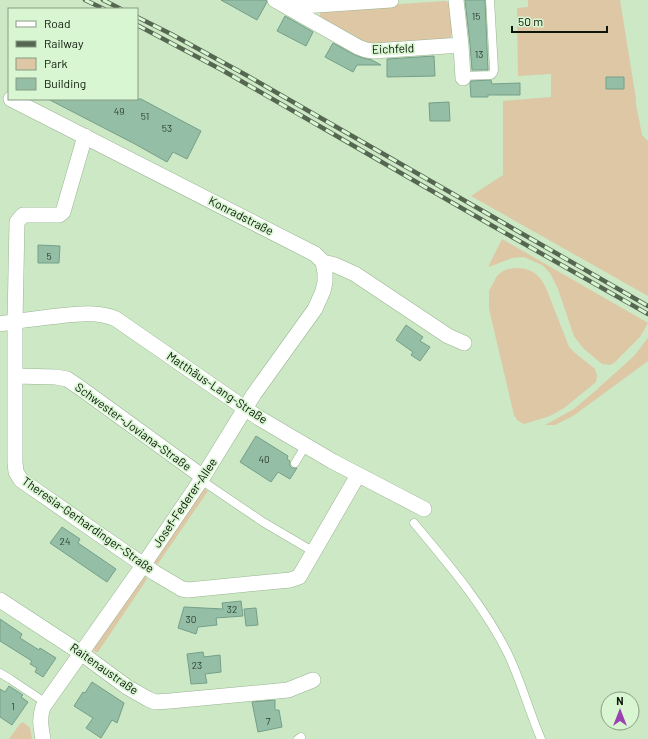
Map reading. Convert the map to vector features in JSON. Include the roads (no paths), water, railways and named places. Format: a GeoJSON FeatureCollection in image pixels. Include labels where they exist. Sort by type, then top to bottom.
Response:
{"type":"FeatureCollection","features":[{"type":"Feature","properties":{"kind":"street","name":"Eichfeld"},"geometry":{"type":"LineString","coordinates":[[282,4],[390,0]]}},
{"type":"Feature","properties":{"kind":"street"},"geometry":{"type":"LineString","coordinates":[[456,0],[463,77]]}},
{"type":"Feature","properties":{"kind":"street","name":"Eichfeld"},"geometry":{"type":"LineString","coordinates":[[282,4],[358,47],[366,50],[374,51],[461,45]]}},
{"type":"Feature","properties":{"kind":"street","name":"Konradstraße"},"geometry":{"type":"LineString","coordinates":[[14,100],[315,254],[323,262],[335,265],[355,274],[448,336],[464,342]]}},
{"type":"Feature","properties":{"kind":"street","name":"Theresia-Gerhardinger-Straße"},"geometry":{"type":"LineString","coordinates":[[85,136],[62,212],[59,215],[23,215],[18,222],[15,322],[15,462],[16,472],[21,480],[144,564],[182,589],[188,590],[290,580],[299,577],[358,475]]}},
{"type":"Feature","properties":{"kind":"street","name":"Josef-Federer-Allee"},"geometry":{"type":"LineString","coordinates":[[43,739],[40,716],[43,707],[144,564],[202,479],[254,394],[315,309],[323,291],[325,282],[323,262]]}},
{"type":"Feature","properties":{"kind":"street","name":"Matthäus-Lang-Straße"},"geometry":{"type":"LineString","coordinates":[[0,324],[75,314],[97,314],[116,319],[259,418],[332,461],[424,509]]}},
{"type":"Feature","properties":{"kind":"street","name":"Schwester-Joviana-Straße"},"geometry":{"type":"LineString","coordinates":[[15,376],[56,377],[67,379],[202,479]]}},
{"type":"Feature","properties":{"kind":"street","name":"Raitenaustraße"},"geometry":{"type":"LineString","coordinates":[[0,600],[81,652],[128,687],[155,702],[288,690],[313,680]]}},
{"type":"Feature","properties":{"kind":"lane"},"geometry":{"type":"LineString","coordinates":[[463,77],[491,74],[494,70],[490,0]]}},
{"type":"Feature","properties":{"kind":"lane"},"geometry":{"type":"LineString","coordinates":[[295,463],[306,445]]}},
{"type":"Feature","properties":{"kind":"lane"},"geometry":{"type":"LineString","coordinates":[[202,479],[263,522],[314,552]]}},
{"type":"Feature","properties":{"kind":"lane"},"geometry":{"type":"LineString","coordinates":[[414,523],[463,583],[495,629],[515,670],[541,739]]}},
{"type":"Feature","properties":{"kind":"lane"},"geometry":{"type":"LineString","coordinates":[[0,674],[10,678],[46,703]]}},
{"type":"Feature","properties":{"kind":"railway"},"geometry":{"type":"LineString","coordinates":[[85,0],[102,8]]}},
{"type":"Feature","properties":{"kind":"railway"},"geometry":{"type":"LineString","coordinates":[[103,0],[119,8]]}},
{"type":"Feature","properties":{"kind":"railway"},"geometry":{"type":"LineString","coordinates":[[138,18],[246,75],[648,306]]}},
{"type":"Feature","properties":{"kind":"railway"},"geometry":{"type":"LineString","coordinates":[[138,26],[222,70],[648,314]]}}]}
